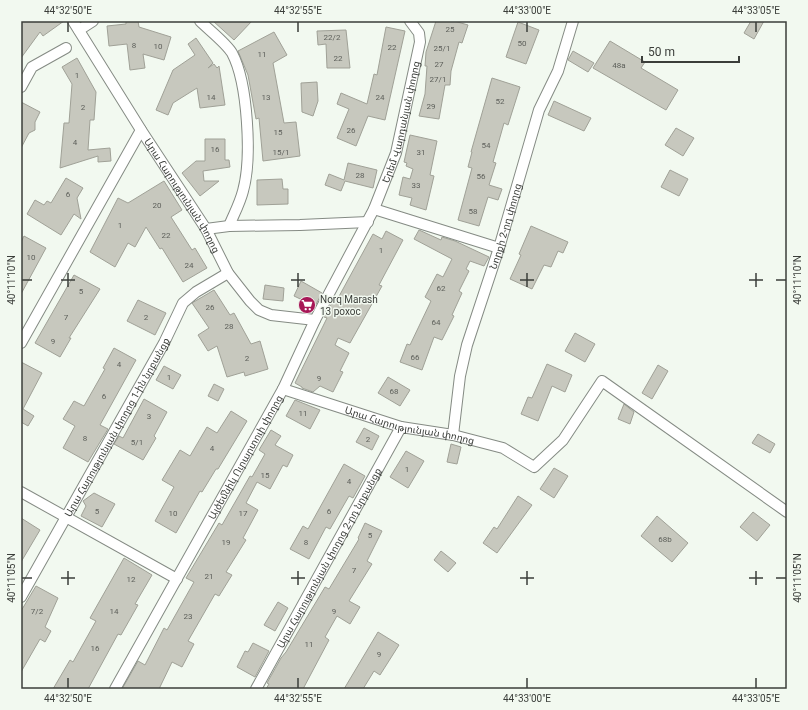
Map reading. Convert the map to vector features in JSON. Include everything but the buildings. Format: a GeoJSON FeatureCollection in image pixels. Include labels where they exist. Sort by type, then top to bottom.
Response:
{"type":"FeatureCollection","features":[{"type":"Feature","properties":{"kind":"street","name":"Արա Հարությունյան փողոց"},"geometry":{"type":"LineString","coordinates":[[73,21],[141,130],[206,229],[228,273],[259,310],[271,315],[315,320]]}},
{"type":"Feature","properties":{"kind":"street"},"geometry":{"type":"LineString","coordinates":[[79,30],[93,21]]}},
{"type":"Feature","properties":{"kind":"street"},"geometry":{"type":"LineString","coordinates":[[200,21],[231,52],[241,79],[248,140],[247,166],[243,191],[229,226]]}},
{"type":"Feature","properties":{"kind":"street","name":"Երեմ Վարդանյան փողոց"},"geometry":{"type":"LineString","coordinates":[[368,222],[396,153],[420,42],[419,32],[410,21]]}},
{"type":"Feature","properties":{"kind":"street","name":"Նորքի 2-րդ փողոց"},"geometry":{"type":"LineString","coordinates":[[453,435],[460,376],[467,345],[499,248],[539,110],[558,71],[573,21]]}},
{"type":"Feature","properties":{"kind":"street"},"geometry":{"type":"LineString","coordinates":[[21,86],[32,67],[66,48]]}},
{"type":"Feature","properties":{"kind":"street"},"geometry":{"type":"LineString","coordinates":[[21,343],[141,130]]}},
{"type":"Feature","properties":{"kind":"street"},"geometry":{"type":"LineString","coordinates":[[374,209],[499,248]]}},
{"type":"Feature","properties":{"kind":"street"},"geometry":{"type":"LineString","coordinates":[[206,229],[229,226],[368,222]]}},
{"type":"Feature","properties":{"kind":"street","name":"Այծեմնիկ Ուրարտուի փողոց"},"geometry":{"type":"LineString","coordinates":[[115,689],[283,389],[315,320],[368,222]]}},
{"type":"Feature","properties":{"kind":"street","name":"Արա Հարությունյան փողոց 1-ին նրբանցք"},"geometry":{"type":"LineString","coordinates":[[21,596],[164,343],[183,303],[196,292],[228,273]]}},
{"type":"Feature","properties":{"kind":"street","name":"Արա Հարությունյան փողոց"},"geometry":{"type":"LineString","coordinates":[[283,389],[401,427],[453,435],[503,448],[534,466],[564,440],[602,381],[787,512]]}},
{"type":"Feature","properties":{"kind":"street","name":"Արա Հարությունյան փողոց 2-րդ նրբանցք"},"geometry":{"type":"LineString","coordinates":[[256,689],[401,427]]}},
{"type":"Feature","properties":{"kind":"street"},"geometry":{"type":"LineString","coordinates":[[21,492],[177,579]]}},
{"type":"Feature","properties":{"kind":"place","name":"Norq Marash 13 poxoc"},"geometry":{"type":"Point","coordinates":[307,305]}}]}
